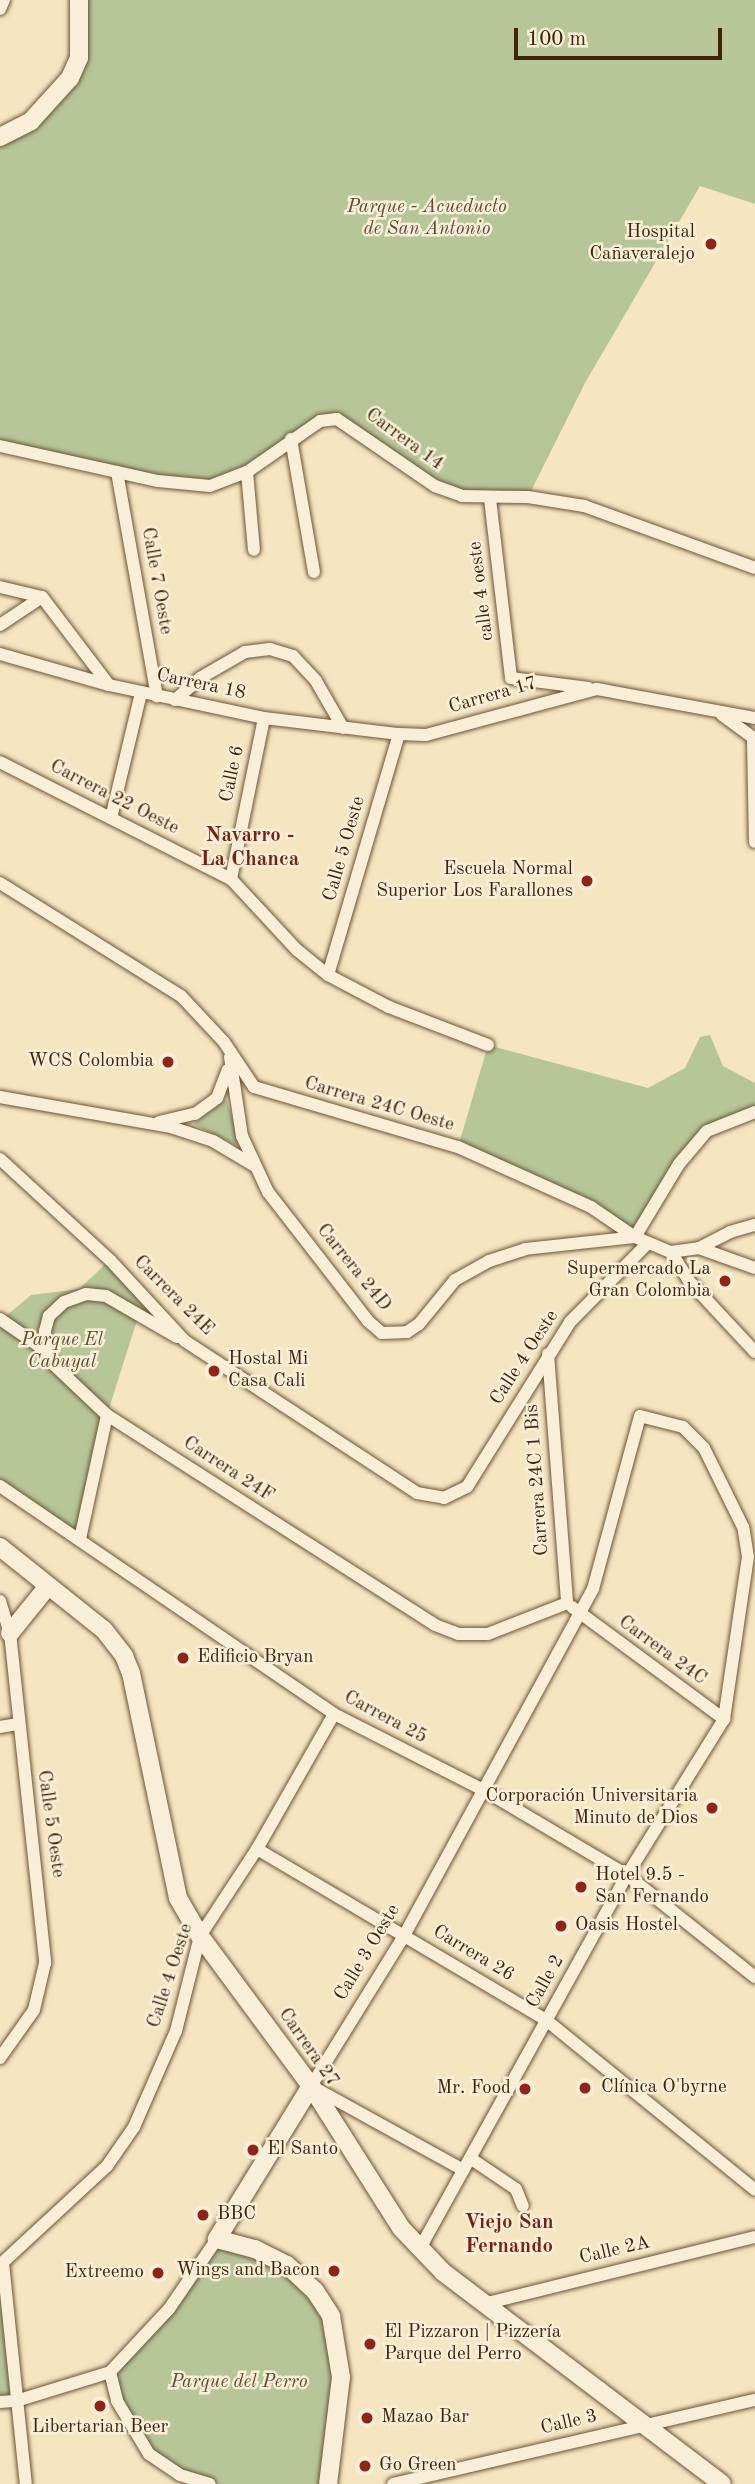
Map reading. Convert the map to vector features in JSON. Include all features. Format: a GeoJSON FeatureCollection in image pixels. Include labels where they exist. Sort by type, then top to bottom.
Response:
{"type":"FeatureCollection","features":[{"type":"Feature","properties":{"kind":"street"},"geometry":{"type":"LineString","coordinates":[[0,9],[4,0]]}},
{"type":"Feature","properties":{"kind":"street"},"geometry":{"type":"LineString","coordinates":[[0,137],[31,121],[70,78],[79,58],[79,0]]}},
{"type":"Feature","properties":{"kind":"street","name":"Carrera 14"},"geometry":{"type":"LineString","coordinates":[[0,446],[117,472],[210,486],[247,472],[320,421],[337,419],[435,486],[490,499],[527,497],[584,506],[755,568]]}},
{"type":"Feature","properties":{"kind":"street"},"geometry":{"type":"LineString","coordinates":[[291,439],[314,572]]}},
{"type":"Feature","properties":{"kind":"street","name":"Calle 7 Oeste"},"geometry":{"type":"LineString","coordinates":[[117,472],[157,696]]}},
{"type":"Feature","properties":{"kind":"street"},"geometry":{"type":"LineString","coordinates":[[247,472],[254,550]]}},
{"type":"Feature","properties":{"kind":"street","name":"calle 4 oeste"},"geometry":{"type":"LineString","coordinates":[[490,499],[511,678]]}},
{"type":"Feature","properties":{"kind":"street"},"geometry":{"type":"LineString","coordinates":[[0,587],[42,597],[109,685]]}},
{"type":"Feature","properties":{"kind":"street"},"geometry":{"type":"LineString","coordinates":[[0,625],[42,597]]}},
{"type":"Feature","properties":{"kind":"street"},"geometry":{"type":"LineString","coordinates":[[175,700],[200,678],[245,652],[270,649],[293,656],[316,681],[343,728]]}},
{"type":"Feature","properties":{"kind":"street","name":"Carrera 18"},"geometry":{"type":"LineString","coordinates":[[0,653],[109,685],[175,700],[264,718],[399,734]]}},
{"type":"Feature","properties":{"kind":"street","name":"Carrera 17"},"geometry":{"type":"LineString","coordinates":[[511,678],[597,689],[755,718]]}},
{"type":"Feature","properties":{"kind":"street","name":"Carrera 17"},"geometry":{"type":"LineString","coordinates":[[399,734],[426,735],[597,689]]}},
{"type":"Feature","properties":{"kind":"street"},"geometry":{"type":"LineString","coordinates":[[111,818],[142,693]]}},
{"type":"Feature","properties":{"kind":"street"},"geometry":{"type":"LineString","coordinates":[[716,711],[754,739],[755,842]]}},
{"type":"Feature","properties":{"kind":"street","name":"Calle 6"},"geometry":{"type":"LineString","coordinates":[[231,879],[264,718]]}},
{"type":"Feature","properties":{"kind":"street","name":"Calle 5 Oeste"},"geometry":{"type":"LineString","coordinates":[[328,975],[399,734]]}},
{"type":"Feature","properties":{"kind":"street","name":"Carrera 22 Oeste"},"geometry":{"type":"LineString","coordinates":[[0,762],[231,879],[297,950],[328,975],[389,1007],[488,1045]]}},
{"type":"Feature","properties":{"kind":"street","name":"Carrera 24C Oeste"},"geometry":{"type":"LineString","coordinates":[[0,883],[181,996],[229,1048],[254,1087],[458,1147],[591,1207],[635,1237],[671,1252]]}},
{"type":"Feature","properties":{"kind":"street"},"geometry":{"type":"LineString","coordinates":[[149,1123],[195,1114],[217,1098],[228,1076],[229,1048]]}},
{"type":"Feature","properties":{"kind":"street","name":"Carrera 24D"},"geometry":{"type":"LineString","coordinates":[[229,1048],[235,1108],[254,1165],[268,1192],[368,1321],[382,1333],[414,1328],[455,1280],[489,1261],[525,1249],[635,1237]]}},
{"type":"Feature","properties":{"kind":"street"},"geometry":{"type":"LineString","coordinates":[[0,1097],[149,1123],[205,1138],[254,1165]]}},
{"type":"Feature","properties":{"kind":"street"},"geometry":{"type":"LineString","coordinates":[[635,1237],[679,1164],[707,1131],[755,1112]]}},
{"type":"Feature","properties":{"kind":"street","name":"Carrera 24E"},"geometry":{"type":"LineString","coordinates":[[0,1159],[110,1260],[185,1341],[417,1493],[444,1498]]}},
{"type":"Feature","properties":{"kind":"street"},"geometry":{"type":"LineString","coordinates":[[755,1225],[699,1248],[671,1252],[689,1281],[755,1352]]}},
{"type":"Feature","properties":{"kind":"street","name":"Calle 4 Oeste"},"geometry":{"type":"LineString","coordinates":[[444,1498],[467,1487],[569,1322],[648,1243]]}},
{"type":"Feature","properties":{"kind":"street"},"geometry":{"type":"LineString","coordinates":[[699,1248],[755,1268]]}},
{"type":"Feature","properties":{"kind":"street"},"geometry":{"type":"LineString","coordinates":[[45,1350],[49,1316],[64,1302],[86,1294],[106,1296],[138,1317],[185,1341]]}},
{"type":"Feature","properties":{"kind":"street","name":"Carrera 24F"},"geometry":{"type":"LineString","coordinates":[[0,1319],[45,1350],[54,1365],[107,1415],[435,1625],[458,1634],[488,1634],[567,1603]]}},
{"type":"Feature","properties":{"kind":"street","name":"Carrera 24C 1 Bis"},"geometry":{"type":"LineString","coordinates":[[548,1354],[567,1603]]}},
{"type":"Feature","properties":{"kind":"street"},"geometry":{"type":"LineString","coordinates":[[80,1539],[107,1415]]}},
{"type":"Feature","properties":{"kind":"street","name":"Calle 3 Oeste"},"geometry":{"type":"LineString","coordinates":[[0,2402],[16,2401],[110,2371],[169,2309],[217,2239],[404,1936],[593,1589],[640,1416]]}},
{"type":"Feature","properties":{"kind":"street","name":"Calle 2"},"geometry":{"type":"LineString","coordinates":[[418,2249],[627,1875],[724,1720],[748,1557],[743,1527],[704,1448],[683,1427],[640,1416]]}},
{"type":"Feature","properties":{"kind":"street","name":"Carrera 25"},"geometry":{"type":"LineString","coordinates":[[0,1486],[334,1714],[485,1791],[627,1875],[755,1977]]}},
{"type":"Feature","properties":{"kind":"street","name":"Carrera 27"},"geometry":{"type":"LineString","coordinates":[[0,1546],[104,1630],[131,1673],[178,1898],[200,1936],[311,2086],[418,2249],[484,2304],[722,2484]]}},
{"type":"Feature","properties":{"kind":"street"},"geometry":{"type":"LineString","coordinates":[[10,1633],[48,1586]]}},
{"type":"Feature","properties":{"kind":"street","name":"Calle 5 Oeste"},"geometry":{"type":"LineString","coordinates":[[0,1601],[10,1633],[17,1724],[44,1924],[45,1964],[34,2010],[13,2045],[0,2059]]}},
{"type":"Feature","properties":{"kind":"street"},"geometry":{"type":"LineString","coordinates":[[567,1603],[578,1613]]}},
{"type":"Feature","properties":{"kind":"street","name":"Carrera 24C"},"geometry":{"type":"LineString","coordinates":[[578,1613],[724,1720]]}},
{"type":"Feature","properties":{"kind":"street","name":"Calle 4 Oeste"},"geometry":{"type":"LineString","coordinates":[[2,2264],[107,2166],[134,2127],[176,2031],[200,1936],[257,1849],[334,1714]]}},
{"type":"Feature","properties":{"kind":"street"},"geometry":{"type":"LineString","coordinates":[[0,1727],[17,1724]]}},
{"type":"Feature","properties":{"kind":"street","name":"Carrera 26"},"geometry":{"type":"LineString","coordinates":[[257,1849],[546,2020],[755,2190]]}},
{"type":"Feature","properties":{"kind":"street"},"geometry":{"type":"LineString","coordinates":[[311,2086],[463,2171]]}},
{"type":"Feature","properties":{"kind":"street"},"geometry":{"type":"LineString","coordinates":[[470,2158],[516,2189],[523,2206]]}},
{"type":"Feature","properties":{"kind":"street","name":"Calle 2A"},"geometry":{"type":"LineString","coordinates":[[484,2304],[755,2237]]}},
{"type":"Feature","properties":{"kind":"street"},"geometry":{"type":"LineString","coordinates":[[217,2239],[255,2249],[287,2265],[315,2291],[331,2316],[341,2376],[325,2479]]}},
{"type":"Feature","properties":{"kind":"street"},"geometry":{"type":"LineString","coordinates":[[2,2264],[26,2484]]}},
{"type":"Feature","properties":{"kind":"street"},"geometry":{"type":"LineString","coordinates":[[110,2371],[117,2401],[149,2454],[180,2475],[210,2484]]}},
{"type":"Feature","properties":{"kind":"street","name":"Calle 3"},"geometry":{"type":"LineString","coordinates":[[393,2484],[755,2400]]}},
{"type":"Feature","properties":{"kind":"green space","name":"Parque - Acueducto de San Antonio"},"geometry":{"type":"Polygon","coordinates":[[[79,0],[755,0],[755,204],[700,186],[585,383],[528,497],[462,496],[337,419],[210,486],[0,446],[0,137],[70,78],[79,0]]]}},
{"type":"Feature","properties":{"kind":"green space"},"geometry":{"type":"Polygon","coordinates":[[[710,1035],[723,1066],[755,1083],[755,1112],[707,1131],[635,1237],[591,1207],[458,1147],[488,1045],[648,1088],[685,1068],[700,1037],[710,1035]]]}},
{"type":"Feature","properties":{"kind":"green space"},"geometry":{"type":"Polygon","coordinates":[[[226,1099],[240,1140],[236,1145],[193,1124],[226,1099]]]}},
{"type":"Feature","properties":{"kind":"green space","name":"Parque El Cabuyal"},"geometry":{"type":"Polygon","coordinates":[[[110,1260],[185,1341],[138,1317],[107,1415],[80,1539],[0,1486],[0,1321],[31,1295],[79,1289],[110,1260]]]}},
{"type":"Feature","properties":{"kind":"green space","name":"Parque del Perro"},"geometry":{"type":"Polygon","coordinates":[[[217,2239],[287,2265],[337,2335],[324,2479],[319,2484],[210,2484],[180,2475],[131,2427],[110,2372],[138,2344],[217,2239]]]}},
{"type":"Feature","properties":{"kind":"green space"},"geometry":{"type":"Polygon","coordinates":[[[0,2265],[16,2401],[0,2402],[0,2265]]]}},
{"type":"Feature","properties":{"kind":"place","name":"Hospital Cañaveralejo"},"geometry":{"type":"Point","coordinates":[711,244]}},
{"type":"Feature","properties":{"kind":"place","name":"Escuela Normal Superior Los Farallones"},"geometry":{"type":"Point","coordinates":[587,881]}},
{"type":"Feature","properties":{"kind":"place","name":"WCS Colombia"},"geometry":{"type":"Point","coordinates":[168,1062]}},
{"type":"Feature","properties":{"kind":"place","name":"Supermercado La Gran Colombia"},"geometry":{"type":"Point","coordinates":[725,1281]}},
{"type":"Feature","properties":{"kind":"place","name":"Hostal Mi Casa Cali"},"geometry":{"type":"Point","coordinates":[214,1371]}},
{"type":"Feature","properties":{"kind":"place","name":"Edificio Bryan"},"geometry":{"type":"Point","coordinates":[183,1658]}},
{"type":"Feature","properties":{"kind":"place","name":"Corporación Universitaria Minuto de Dios"},"geometry":{"type":"Point","coordinates":[712,1808]}},
{"type":"Feature","properties":{"kind":"place","name":"Hotel 9.5 - San Fernando"},"geometry":{"type":"Point","coordinates":[581,1887]}},
{"type":"Feature","properties":{"kind":"place","name":"Oasis Hostel"},"geometry":{"type":"Point","coordinates":[561,1926]}},
{"type":"Feature","properties":{"kind":"place","name":"Clínica O'byrne"},"geometry":{"type":"Point","coordinates":[585,2088]}},
{"type":"Feature","properties":{"kind":"place","name":"Mr. Food"},"geometry":{"type":"Point","coordinates":[525,2089]}},
{"type":"Feature","properties":{"kind":"place","name":"El Santo"},"geometry":{"type":"Point","coordinates":[253,2150]}},
{"type":"Feature","properties":{"kind":"place","name":"BBC"},"geometry":{"type":"Point","coordinates":[203,2215]}},
{"type":"Feature","properties":{"kind":"place","name":"Wings and Bacon"},"geometry":{"type":"Point","coordinates":[334,2271]}},
{"type":"Feature","properties":{"kind":"place","name":"Extreemo"},"geometry":{"type":"Point","coordinates":[158,2273]}},
{"type":"Feature","properties":{"kind":"place","name":"El Pizzaron | Pizzería Parque del Perro"},"geometry":{"type":"Point","coordinates":[370,2344]}},
{"type":"Feature","properties":{"kind":"place","name":"Libertarian Beer"},"geometry":{"type":"Point","coordinates":[100,2406]}},
{"type":"Feature","properties":{"kind":"place","name":"Mazao Bar"},"geometry":{"type":"Point","coordinates":[367,2418]}},
{"type":"Feature","properties":{"kind":"place","name":"Go Green"},"geometry":{"type":"Point","coordinates":[365,2466]}},
{"type":"Feature","properties":{"kind":"district","name":"Navarro - La Chanca"},"geometry":{"type":"Point","coordinates":[250,848]}},
{"type":"Feature","properties":{"kind":"district","name":"Viejo San Fernando"},"geometry":{"type":"Point","coordinates":[509,2235]}}]}
